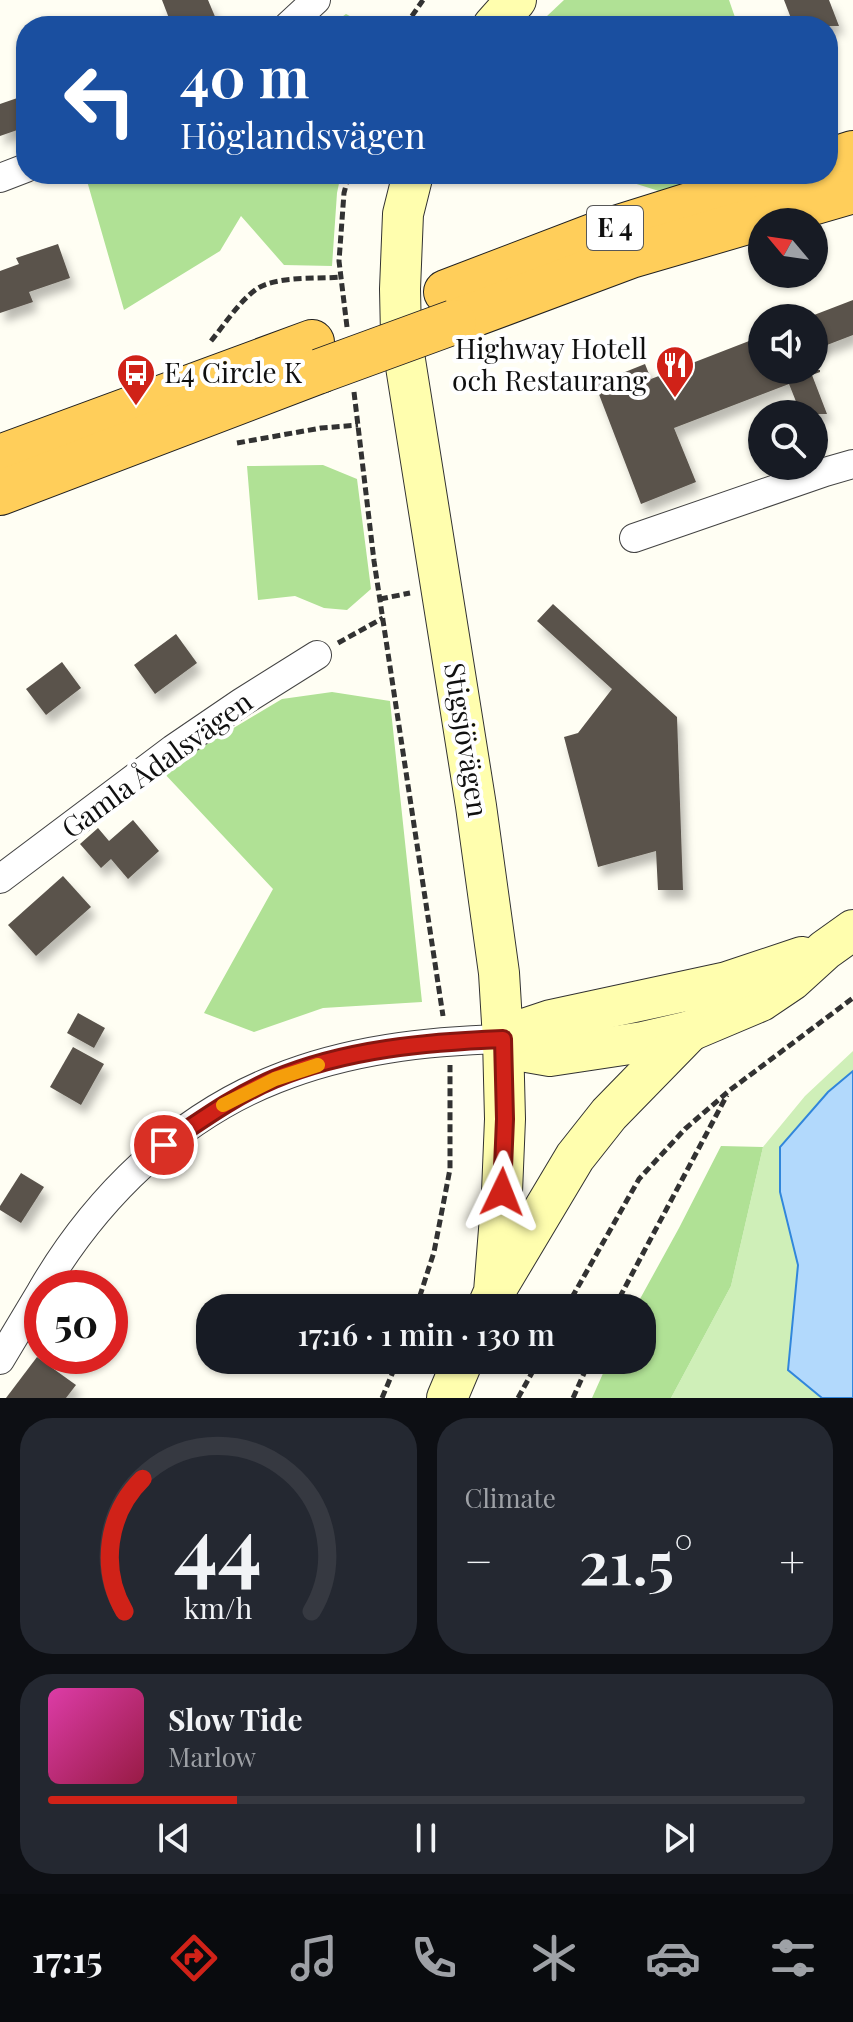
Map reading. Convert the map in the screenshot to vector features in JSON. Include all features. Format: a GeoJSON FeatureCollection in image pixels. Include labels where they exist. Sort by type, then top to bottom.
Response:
{"type":"FeatureCollection","features":[{"type":"Feature","properties":{"kind":"highway","name":"E 4"},"geometry":{"type":"LineString","coordinates":[[0,493],[333,358],[450,307],[603,232],[756,184]]}},
{"type":"Feature","properties":{"kind":"highway","name":"E 4"},"geometry":{"type":"LineString","coordinates":[[450,307],[853,191]]}},
{"type":"Feature","properties":{"kind":"highway","name":"E 4"},"geometry":{"type":"LineString","coordinates":[[0,457],[333,358]]}},
{"type":"Feature","properties":{"kind":"main road"},"geometry":{"type":"LineString","coordinates":[[475,16],[487,0]]}},
{"type":"Feature","properties":{"kind":"main road"},"geometry":{"type":"LineString","coordinates":[[502,16],[516,0]]}},
{"type":"Feature","properties":{"kind":"main road","name":"Stigsjövägen"},"geometry":{"type":"LineString","coordinates":[[410,184],[403,214],[401,335],[476,806],[499,973],[505,1119],[502,1192],[491,1294]]}},
{"type":"Feature","properties":{"kind":"main road"},"geometry":{"type":"LineString","coordinates":[[503,1039],[551,1020],[727,982],[839,940]]}},
{"type":"Feature","properties":{"kind":"main road"},"geometry":{"type":"LineString","coordinates":[[503,1039],[527,1052],[550,1056],[643,1042],[690,1031],[761,1001],[792,980],[839,940]]}},
{"type":"Feature","properties":{"kind":"main road"},"geometry":{"type":"LineString","coordinates":[[494,1294],[575,1157],[609,1114],[690,1031]]}},
{"type":"Feature","properties":{"kind":"main road"},"geometry":{"type":"LineString","coordinates":[[447,1398],[457,1374]]}},
{"type":"Feature","properties":{"kind":"street"},"geometry":{"type":"LineString","coordinates":[[299,16],[316,0]]}},
{"type":"Feature","properties":{"kind":"street"},"geometry":{"type":"LineString","coordinates":[[634,538],[853,464]]}},
{"type":"Feature","properties":{"kind":"street","name":"Gamla Ådalsvägen"},"geometry":{"type":"LineString","coordinates":[[0,879],[173,749],[317,655]]}},
{"type":"Feature","properties":{"kind":"street"},"geometry":{"type":"LineString","coordinates":[[55,1270],[81,1230],[121,1184],[164,1145],[225,1104],[275,1079],[332,1061],[390,1048],[447,1041],[503,1039]]}},
{"type":"Feature","properties":{"kind":"street"},"geometry":{"type":"LineString","coordinates":[[0,1360],[24,1319]]}},
{"type":"Feature","properties":{"kind":"path"},"geometry":{"type":"LineString","coordinates":[[346,184],[333,358],[358,425],[380,599],[451,1067],[450,1169],[434,1252],[420,1294]]}},
{"type":"Feature","properties":{"kind":"path"},"geometry":{"type":"LineString","coordinates":[[209,344],[259,288],[272,283],[341,277]]}},
{"type":"Feature","properties":{"kind":"path"},"geometry":{"type":"LineString","coordinates":[[234,443],[358,425]]}},
{"type":"Feature","properties":{"kind":"path"},"geometry":{"type":"LineString","coordinates":[[380,599],[412,593]]}},
{"type":"Feature","properties":{"kind":"path"},"geometry":{"type":"LineString","coordinates":[[317,655],[383,618]]}},
{"type":"Feature","properties":{"kind":"path"},"geometry":{"type":"LineString","coordinates":[[574,1294],[639,1179],[685,1129],[730,1090],[853,998]]}},
{"type":"Feature","properties":{"kind":"path"},"geometry":{"type":"LineString","coordinates":[[621,1294],[730,1090]]}},
{"type":"Feature","properties":{"kind":"path"},"geometry":{"type":"LineString","coordinates":[[382,1398],[392,1374]]}},
{"type":"Feature","properties":{"kind":"path"},"geometry":{"type":"LineString","coordinates":[[518,1398],[531,1374]]}},
{"type":"Feature","properties":{"kind":"path"},"geometry":{"type":"LineString","coordinates":[[573,1398],[584,1374]]}},
{"type":"Feature","properties":{"kind":"green space"},"geometry":{"type":"Polygon","coordinates":[[[564,0],[729,0],[735,16],[547,16],[564,0]]]}},
{"type":"Feature","properties":{"kind":"green space"},"geometry":{"type":"Polygon","coordinates":[[[88,184],[339,184],[332,266],[284,265],[241,216],[220,251],[124,310],[88,184]]]}},
{"type":"Feature","properties":{"kind":"green space"},"geometry":{"type":"Polygon","coordinates":[[[637,184],[685,184],[662,192],[637,184]]]}},
{"type":"Feature","properties":{"kind":"green space"},"geometry":{"type":"Polygon","coordinates":[[[323,465],[357,479],[371,589],[347,610],[324,608],[295,596],[258,600],[247,466],[323,465]]]}},
{"type":"Feature","properties":{"kind":"green space"},"geometry":{"type":"Polygon","coordinates":[[[332,692],[390,701],[422,1002],[323,1008],[254,1032],[204,1013],[273,889],[162,771],[282,699],[332,692]]]}},
{"type":"Feature","properties":{"kind":"green space"},"geometry":{"type":"Polygon","coordinates":[[[853,1051],[853,1071],[828,1092],[780,1192],[798,1265],[788,1370],[822,1398],[671,1398],[731,1286],[763,1147],[805,1096],[853,1051]]]}},
{"type":"Feature","properties":{"kind":"green space"},"geometry":{"type":"Polygon","coordinates":[[[721,1146],[763,1147],[731,1286],[671,1398],[592,1398],[603,1374],[656,1374],[656,1294],[643,1294],[721,1146]]]}},
{"type":"Feature","properties":{"kind":"water"},"geometry":{"type":"Polygon","coordinates":[[[853,1071],[853,1398],[822,1398],[788,1370],[798,1265],[780,1192],[780,1147],[828,1092],[853,1071]]]}},
{"type":"Feature","properties":{"kind":"building"},"geometry":{"type":"Polygon","coordinates":[[[162,0],[208,0],[215,16],[168,16],[162,0]]]}},
{"type":"Feature","properties":{"kind":"building"},"geometry":{"type":"Polygon","coordinates":[[[784,0],[829,0],[835,16],[790,16],[784,0]]]}},
{"type":"Feature","properties":{"kind":"building"},"geometry":{"type":"Polygon","coordinates":[[[16,98],[16,130],[0,136],[0,104],[16,98]]]}},
{"type":"Feature","properties":{"kind":"building"},"geometry":{"type":"Polygon","coordinates":[[[58,244],[70,278],[29,292],[33,302],[0,313],[0,271],[19,264],[16,258],[58,244]]]}},
{"type":"Feature","properties":{"kind":"building"},"geometry":{"type":"Polygon","coordinates":[[[853,300],[853,335],[828,345],[828,310],[853,300]]]}},
{"type":"Feature","properties":{"kind":"building","name":"Highway Hotell och Restaurang"},"geometry":{"type":"Polygon","coordinates":[[[748,341],[748,384],[789,384],[674,428],[696,482],[641,504],[595,384],[645,364],[651,379],[748,341]]]}},
{"type":"Feature","properties":{"kind":"building","name":"Highway Hotell och Restaurang"},"geometry":{"type":"Polygon","coordinates":[[[789,384],[815,384],[822,400],[795,400],[789,384]]]}},
{"type":"Feature","properties":{"kind":"building"},"geometry":{"type":"Polygon","coordinates":[[[553,604],[677,717],[683,890],[658,890],[656,851],[598,867],[564,737],[578,733],[612,689],[537,621],[553,604]]]}},
{"type":"Feature","properties":{"kind":"building"},"geometry":{"type":"Polygon","coordinates":[[[176,634],[197,663],[155,694],[134,665],[176,634]]]}},
{"type":"Feature","properties":{"kind":"building"},"geometry":{"type":"Polygon","coordinates":[[[62,662],[81,688],[46,715],[26,689],[62,662]]]}},
{"type":"Feature","properties":{"kind":"building"},"geometry":{"type":"Polygon","coordinates":[[[133,820],[159,851],[128,879],[111,859],[101,868],[80,844],[98,828],[109,841],[133,820]]]}},
{"type":"Feature","properties":{"kind":"building"},"geometry":{"type":"Polygon","coordinates":[[[63,876],[91,907],[36,956],[8,925],[63,876]]]}},
{"type":"Feature","properties":{"kind":"building"},"geometry":{"type":"Polygon","coordinates":[[[78,1013],[105,1028],[94,1048],[67,1033],[78,1013]]]}},
{"type":"Feature","properties":{"kind":"building"},"geometry":{"type":"Polygon","coordinates":[[[73,1047],[104,1064],[81,1105],[50,1087],[73,1047]]]}},
{"type":"Feature","properties":{"kind":"building"},"geometry":{"type":"Polygon","coordinates":[[[21,1173],[44,1187],[21,1223],[0,1210],[0,1206],[21,1173]]]}},
{"type":"Feature","properties":{"kind":"building"},"geometry":{"type":"Polygon","coordinates":[[[24,1374],[61,1374],[76,1385],[66,1398],[6,1398],[24,1374]]]}},
{"type":"Feature","properties":{"kind":"slow traffic"},"geometry":{"type":"LineString","coordinates":[[223,1105],[275,1079],[318,1065]]}},
{"type":"Feature","properties":{"kind":"place","name":"Highway Hotell och Restaurang"},"geometry":{"type":"Point","coordinates":[675,399]}},
{"type":"Feature","properties":{"kind":"place","name":"E4 Circle K"},"geometry":{"type":"Point","coordinates":[136,407]}},
{"type":"Feature","properties":{"kind":"route"},"geometry":{"type":"LineString","coordinates":[[164,1145],[225,1104],[275,1079],[332,1061],[390,1048],[447,1041],[503,1039],[505,1119],[502,1192]]}}]}
